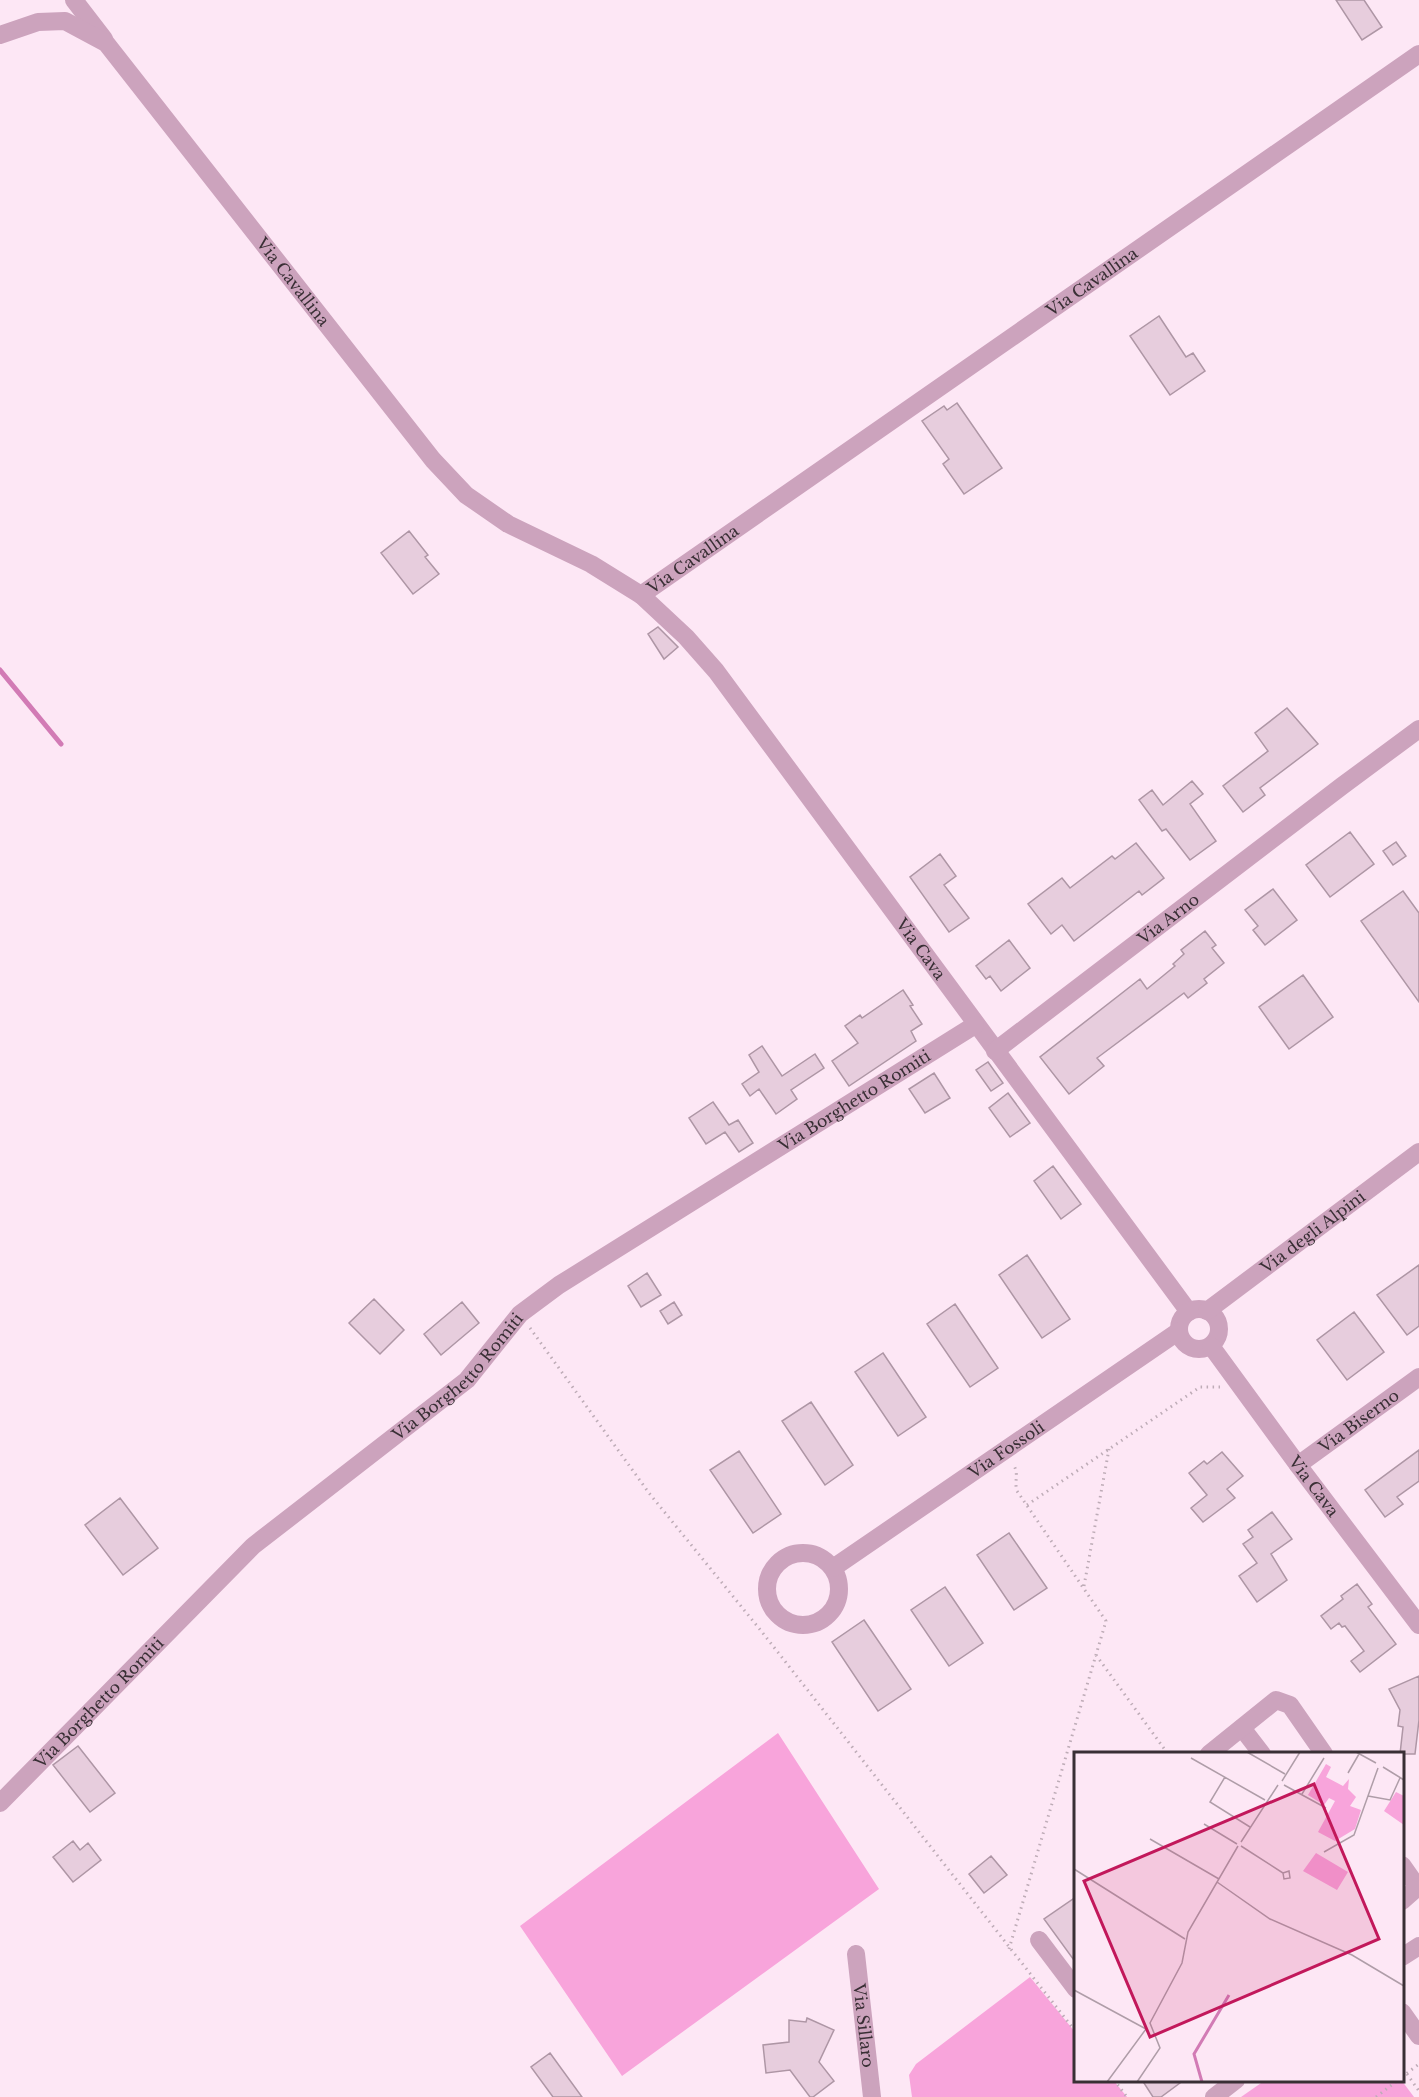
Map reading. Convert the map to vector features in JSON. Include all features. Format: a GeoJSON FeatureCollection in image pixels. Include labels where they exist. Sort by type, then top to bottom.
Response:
{"type":"FeatureCollection","features":[{"type":"Feature","properties":{"kind":"street"},"geometry":{"type":"LineString","coordinates":[[74,0],[106,43]]}},
{"type":"Feature","properties":{"kind":"street","name":"Via Cavallina"},"geometry":{"type":"LineString","coordinates":[[0,35],[38,22],[65,21],[106,43],[433,460],[466,495],[508,524],[591,564],[641,595],[1419,54]]}},
{"type":"Feature","properties":{"kind":"street","name":"Via Cava"},"geometry":{"type":"LineString","coordinates":[[641,595],[686,637],[716,671],[975,1025],[1198,1312]]}},
{"type":"Feature","properties":{"kind":"street","name":"Via Arno"},"geometry":{"type":"LineString","coordinates":[[995,1051],[1419,729]]}},
{"type":"Feature","properties":{"kind":"street","name":"Via Borghetto Romiti"},"geometry":{"type":"LineString","coordinates":[[0,1803],[253,1546],[467,1380],[520,1314],[559,1285],[975,1025]]}},
{"type":"Feature","properties":{"kind":"street","name":"Via degli Alpini"},"geometry":{"type":"LineString","coordinates":[[1198,1312],[1419,1152]]}},
{"type":"Feature","properties":{"kind":"street"},"geometry":{"type":"LineString","coordinates":[[1198,1312],[1212,1314],[1219,1324],[1218,1336],[1211,1346],[1194,1349],[1184,1342],[1179,1331],[1181,1320],[1198,1312]]}},
{"type":"Feature","properties":{"kind":"street","name":"Via Fossoli"},"geometry":{"type":"LineString","coordinates":[[833,1568],[1179,1331]]}},
{"type":"Feature","properties":{"kind":"street","name":"Via Cava"},"geometry":{"type":"LineString","coordinates":[[1211,1346],[1419,1625]]}},
{"type":"Feature","properties":{"kind":"street","name":"Via Biserno"},"geometry":{"type":"LineString","coordinates":[[1298,1465],[1419,1377]]}},
{"type":"Feature","properties":{"kind":"street"},"geometry":{"type":"LineString","coordinates":[[800,1552],[813,1553],[833,1568],[840,1586],[838,1599],[833,1610],[825,1617],[815,1623],[802,1625],[790,1623],[779,1616],[771,1606],[767,1594],[767,1582],[772,1570],[781,1560],[800,1552]]}},
{"type":"Feature","properties":{"kind":"street"},"geometry":{"type":"LineString","coordinates":[[1212,1752],[1276,1700],[1290,1705],[1323,1752]]}},
{"type":"Feature","properties":{"kind":"street"},"geometry":{"type":"LineString","coordinates":[[1242,1728],[1260,1752]]}},
{"type":"Feature","properties":{"kind":"street"},"geometry":{"type":"LineString","coordinates":[[1404,1868],[1419,1888],[1404,1899]]}},
{"type":"Feature","properties":{"kind":"street"},"geometry":{"type":"LineString","coordinates":[[1039,1940],[1074,1986]]}},
{"type":"Feature","properties":{"kind":"street"},"geometry":{"type":"LineString","coordinates":[[1404,1956],[1419,1946]]}},
{"type":"Feature","properties":{"kind":"street","name":"Via Sillaro"},"geometry":{"type":"LineString","coordinates":[[856,1954],[872,2097]]}},
{"type":"Feature","properties":{"kind":"street"},"geometry":{"type":"LineString","coordinates":[[1404,2016],[1419,2036]]}},
{"type":"Feature","properties":{"kind":"street"},"geometry":{"type":"LineString","coordinates":[[1214,2097],[1233,2082]]}},
{"type":"Feature","properties":{"kind":"path"},"geometry":{"type":"LineString","coordinates":[[520,1314],[650,1493],[1074,2030]]}},
{"type":"Feature","properties":{"kind":"path"},"geometry":{"type":"LineString","coordinates":[[1027,1505],[1200,1387],[1221,1387],[1234,1378]]}},
{"type":"Feature","properties":{"kind":"path"},"geometry":{"type":"LineString","coordinates":[[1083,1588],[1109,1449]]}},
{"type":"Feature","properties":{"kind":"path"},"geometry":{"type":"LineString","coordinates":[[1004,1452],[1016,1470],[1016,1486],[1027,1505],[1106,1621],[1009,1949]]}},
{"type":"Feature","properties":{"kind":"path"},"geometry":{"type":"LineString","coordinates":[[1096,1655],[1167,1752]]}},
{"type":"Feature","properties":{"kind":"path"},"geometry":{"type":"LineString","coordinates":[[1404,2076],[1419,2064]]}},
{"type":"Feature","properties":{"kind":"path"},"geometry":{"type":"LineString","coordinates":[[1407,2074],[1419,2091]]}},
{"type":"Feature","properties":{"kind":"path"},"geometry":{"type":"LineString","coordinates":[[1116,2082],[1127,2097]]}},
{"type":"Feature","properties":{"kind":"path"},"geometry":{"type":"LineString","coordinates":[[1376,2097],[1395,2082]]}},
{"type":"Feature","properties":{"kind":"shaded area"},"geometry":{"type":"Polygon","coordinates":[[[778,1733],[879,1889],[622,2076],[520,1926],[778,1733]]]}},
{"type":"Feature","properties":{"kind":"shaded area"},"geometry":{"type":"Polygon","coordinates":[[[1030,1977],[1074,2031],[1074,2082],[1115,2082],[1127,2097],[912,2097],[909,2075],[916,2064],[1030,1977]]]}},
{"type":"Feature","properties":{"kind":"shaded area"},"geometry":{"type":"Polygon","coordinates":[[[1263,2082],[1403,2082],[1414,2097],[1241,2097],[1263,2082]]]}},
{"type":"Feature","properties":{"kind":"building"},"geometry":{"type":"Polygon","coordinates":[[[1336,0],[1364,0],[1382,27],[1362,40],[1336,0]]]}},
{"type":"Feature","properties":{"kind":"building"},"geometry":{"type":"Polygon","coordinates":[[[1159,316],[1186,357],[1193,353],[1205,371],[1170,395],[1130,336],[1159,316]]]}},
{"type":"Feature","properties":{"kind":"building"},"geometry":{"type":"Polygon","coordinates":[[[957,403],[1002,468],[964,494],[943,464],[949,459],[922,421],[944,406],[947,410],[957,403]]]}},
{"type":"Feature","properties":{"kind":"building"},"geometry":{"type":"Polygon","coordinates":[[[409,531],[428,555],[425,557],[439,574],[413,594],[381,553],[409,531]]]}},
{"type":"Feature","properties":{"kind":"building"},"geometry":{"type":"Polygon","coordinates":[[[658,627],[678,647],[664,659],[648,634],[658,627]]]}},
{"type":"Feature","properties":{"kind":"building"},"geometry":{"type":"Polygon","coordinates":[[[1287,708],[1318,744],[1260,788],[1265,795],[1243,812],[1223,786],[1268,751],[1255,733],[1287,708]]]}},
{"type":"Feature","properties":{"kind":"building"},"geometry":{"type":"Polygon","coordinates":[[[1192,781],[1203,794],[1190,804],[1216,841],[1190,860],[1166,829],[1162,831],[1139,800],[1152,790],[1163,805],[1192,781]]]}},
{"type":"Feature","properties":{"kind":"building"},"geometry":{"type":"Polygon","coordinates":[[[1350,832],[1374,864],[1330,897],[1306,865],[1350,832]]]}},
{"type":"Feature","properties":{"kind":"building"},"geometry":{"type":"Polygon","coordinates":[[[1396,842],[1406,856],[1393,865],[1383,851],[1396,842]]]}},
{"type":"Feature","properties":{"kind":"building"},"geometry":{"type":"Polygon","coordinates":[[[1136,843],[1164,878],[1142,895],[1139,891],[1074,941],[1062,925],[1051,934],[1028,904],[1062,878],[1070,888],[1112,856],[1115,859],[1136,843]]]}},
{"type":"Feature","properties":{"kind":"building"},"geometry":{"type":"Polygon","coordinates":[[[940,854],[956,876],[944,885],[969,918],[949,932],[910,877],[940,854]]]}},
{"type":"Feature","properties":{"kind":"building"},"geometry":{"type":"Polygon","coordinates":[[[1273,889],[1297,920],[1265,945],[1253,930],[1258,926],[1245,910],[1273,889]]]}},
{"type":"Feature","properties":{"kind":"building"},"geometry":{"type":"Polygon","coordinates":[[[1403,891],[1419,913],[1419,1002],[1361,921],[1403,891]]]}},
{"type":"Feature","properties":{"kind":"building"},"geometry":{"type":"Polygon","coordinates":[[[1205,931],[1216,945],[1212,948],[1224,963],[1204,979],[1207,983],[1188,998],[1184,993],[1097,1058],[1104,1066],[1069,1094],[1040,1057],[1140,979],[1147,989],[1175,966],[1173,964],[1184,954],[1181,950],[1205,931]]]}},
{"type":"Feature","properties":{"kind":"building"},"geometry":{"type":"Polygon","coordinates":[[[1009,940],[1030,968],[1001,991],[990,976],[986,979],[976,966],[1009,940]]]}},
{"type":"Feature","properties":{"kind":"building"},"geometry":{"type":"Polygon","coordinates":[[[1303,975],[1333,1017],[1289,1049],[1259,1007],[1303,975]]]}},
{"type":"Feature","properties":{"kind":"building"},"geometry":{"type":"Polygon","coordinates":[[[903,990],[922,1024],[911,1031],[916,1041],[849,1086],[832,1061],[858,1043],[845,1026],[860,1015],[862,1018],[903,990]]]}},
{"type":"Feature","properties":{"kind":"building"},"geometry":{"type":"Polygon","coordinates":[[[762,1046],[782,1076],[815,1054],[824,1068],[791,1090],[797,1099],[776,1114],[759,1089],[750,1096],[742,1084],[759,1072],[749,1055],[762,1046]]]}},
{"type":"Feature","properties":{"kind":"building"},"geometry":{"type":"Polygon","coordinates":[[[988,1062],[1003,1083],[991,1091],[976,1070],[988,1062]]]}},
{"type":"Feature","properties":{"kind":"building"},"geometry":{"type":"Polygon","coordinates":[[[934,1073],[950,1098],[925,1113],[909,1089],[934,1073]]]}},
{"type":"Feature","properties":{"kind":"building"},"geometry":{"type":"Polygon","coordinates":[[[1008,1093],[1030,1123],[1010,1137],[989,1108],[1008,1093]]]}},
{"type":"Feature","properties":{"kind":"building"},"geometry":{"type":"Polygon","coordinates":[[[713,1102],[729,1125],[738,1120],[753,1143],[739,1152],[725,1132],[706,1144],[689,1118],[713,1102]]]}},
{"type":"Feature","properties":{"kind":"building"},"geometry":{"type":"Polygon","coordinates":[[[1053,1166],[1081,1204],[1061,1219],[1034,1181],[1053,1166]]]}},
{"type":"Feature","properties":{"kind":"building"},"geometry":{"type":"Polygon","coordinates":[[[1027,1255],[1070,1319],[1042,1338],[999,1275],[1027,1255]]]}},
{"type":"Feature","properties":{"kind":"building"},"geometry":{"type":"Polygon","coordinates":[[[1419,1265],[1419,1326],[1407,1335],[1377,1295],[1419,1265]]]}},
{"type":"Feature","properties":{"kind":"building"},"geometry":{"type":"Polygon","coordinates":[[[647,1273],[661,1295],[641,1307],[628,1286],[647,1273]]]}},
{"type":"Feature","properties":{"kind":"building"},"geometry":{"type":"Polygon","coordinates":[[[374,1299],[404,1330],[380,1354],[349,1323],[374,1299]]]}},
{"type":"Feature","properties":{"kind":"building"},"geometry":{"type":"Polygon","coordinates":[[[462,1302],[479,1323],[441,1355],[424,1334],[462,1302]]]}},
{"type":"Feature","properties":{"kind":"building"},"geometry":{"type":"Polygon","coordinates":[[[674,1302],[682,1315],[668,1324],[660,1311],[674,1302]]]}},
{"type":"Feature","properties":{"kind":"building"},"geometry":{"type":"Polygon","coordinates":[[[955,1304],[998,1368],[970,1387],[927,1324],[955,1304]]]}},
{"type":"Feature","properties":{"kind":"building"},"geometry":{"type":"Polygon","coordinates":[[[1354,1312],[1384,1352],[1347,1380],[1317,1340],[1354,1312]]]}},
{"type":"Feature","properties":{"kind":"building"},"geometry":{"type":"Polygon","coordinates":[[[883,1353],[926,1417],[898,1436],[855,1372],[883,1353]]]}},
{"type":"Feature","properties":{"kind":"building"},"geometry":{"type":"Polygon","coordinates":[[[811,1402],[853,1465],[825,1485],[782,1421],[811,1402]]]}},
{"type":"Feature","properties":{"kind":"building"},"geometry":{"type":"Polygon","coordinates":[[[1419,1450],[1419,1481],[1397,1497],[1403,1504],[1385,1517],[1365,1490],[1419,1450]]]}},
{"type":"Feature","properties":{"kind":"building"},"geometry":{"type":"Polygon","coordinates":[[[739,1451],[781,1514],[753,1533],[710,1470],[739,1451]]]}},
{"type":"Feature","properties":{"kind":"building"},"geometry":{"type":"Polygon","coordinates":[[[1222,1452],[1243,1476],[1227,1489],[1235,1498],[1203,1522],[1191,1508],[1207,1495],[1189,1473],[1204,1461],[1207,1464],[1222,1452]]]}},
{"type":"Feature","properties":{"kind":"building"},"geometry":{"type":"Polygon","coordinates":[[[120,1498],[158,1548],[123,1575],[85,1525],[120,1498]]]}},
{"type":"Feature","properties":{"kind":"building"},"geometry":{"type":"Polygon","coordinates":[[[1272,1512],[1292,1539],[1271,1554],[1287,1580],[1257,1602],[1239,1576],[1257,1563],[1243,1544],[1253,1537],[1248,1530],[1272,1512]]]}},
{"type":"Feature","properties":{"kind":"building"},"geometry":{"type":"Polygon","coordinates":[[[1009,1533],[1047,1588],[1014,1610],[977,1555],[1009,1533]]]}},
{"type":"Feature","properties":{"kind":"building"},"geometry":{"type":"Polygon","coordinates":[[[1357,1584],[1372,1604],[1368,1607],[1396,1644],[1360,1672],[1351,1661],[1364,1651],[1345,1626],[1342,1627],[1339,1623],[1331,1629],[1321,1616],[1343,1599],[1341,1596],[1357,1584]]]}},
{"type":"Feature","properties":{"kind":"building"},"geometry":{"type":"Polygon","coordinates":[[[945,1587],[983,1643],[949,1666],[911,1610],[945,1587]]]}},
{"type":"Feature","properties":{"kind":"building"},"geometry":{"type":"Polygon","coordinates":[[[864,1620],[911,1689],[878,1711],[832,1642],[864,1620]]]}},
{"type":"Feature","properties":{"kind":"building"},"geometry":{"type":"Polygon","coordinates":[[[1419,1676],[1419,1720],[1415,1754],[1400,1752],[1403,1727],[1398,1726],[1400,1710],[1389,1689],[1419,1676]]]}},
{"type":"Feature","properties":{"kind":"building"},"geometry":{"type":"Polygon","coordinates":[[[78,1746],[115,1793],[90,1812],[53,1765],[78,1746]]]}},
{"type":"Feature","properties":{"kind":"building"},"geometry":{"type":"Polygon","coordinates":[[[73,1841],[80,1850],[88,1843],[101,1860],[73,1882],[53,1857],[73,1841]]]}},
{"type":"Feature","properties":{"kind":"building"},"geometry":{"type":"Polygon","coordinates":[[[991,1856],[1007,1875],[984,1893],[969,1874],[991,1856]]]}},
{"type":"Feature","properties":{"kind":"building"},"geometry":{"type":"Polygon","coordinates":[[[1074,1898],[1074,1960],[1044,1919],[1074,1898]]]}},
{"type":"Feature","properties":{"kind":"building"},"geometry":{"type":"Polygon","coordinates":[[[807,2018],[834,2030],[819,2062],[834,2081],[813,2097],[810,2097],[790,2070],[766,2073],[763,2045],[789,2042],[789,2020],[806,2022],[807,2018]]]}},
{"type":"Feature","properties":{"kind":"building"},"geometry":{"type":"Polygon","coordinates":[[[550,2053],[582,2097],[553,2097],[531,2067],[550,2053]]]}},
{"type":"Feature","properties":{"kind":"building"},"geometry":{"type":"Polygon","coordinates":[[[1143,2082],[1181,2082],[1161,2097],[1153,2097],[1143,2082]]]}},
{"type":"Feature","properties":{"kind":"waterway"},"geometry":{"type":"LineString","coordinates":[[0,670],[61,744]]}}]}
